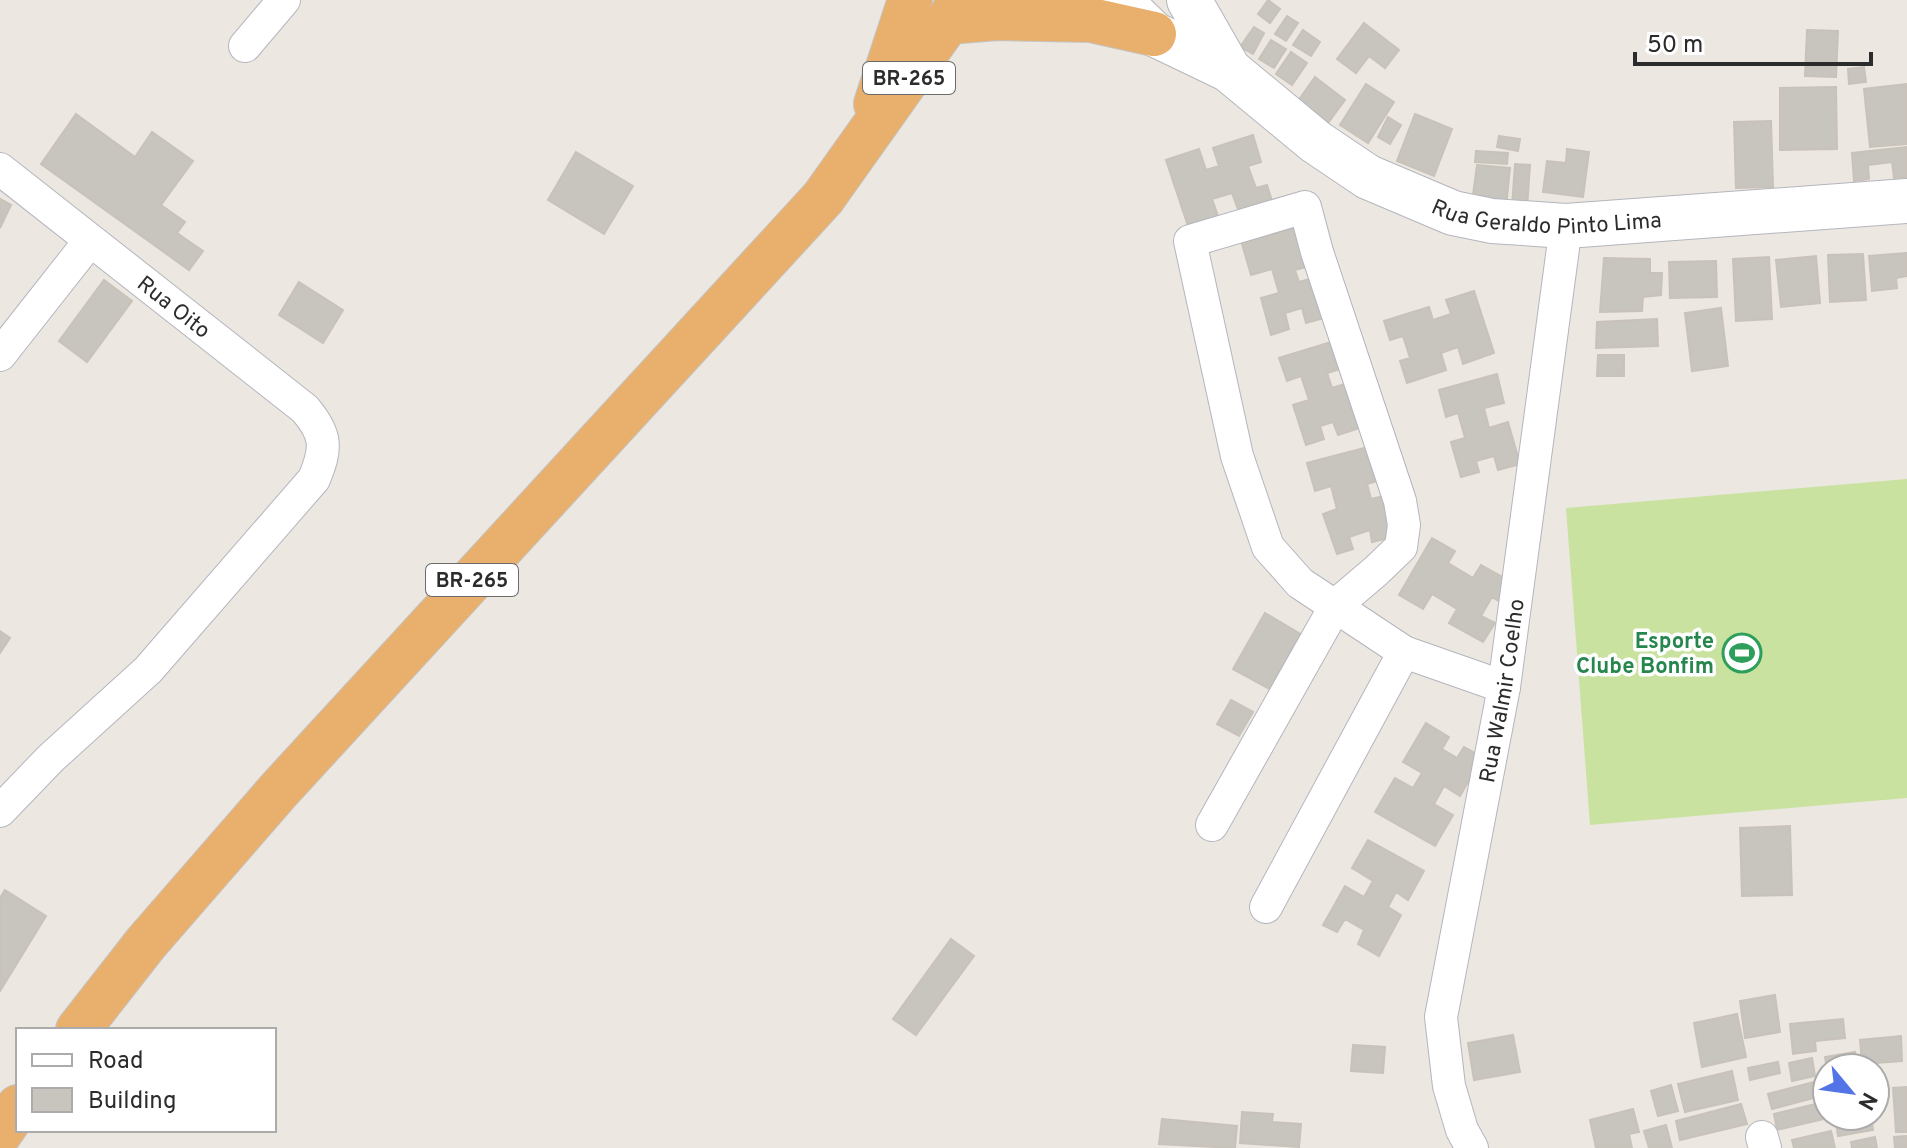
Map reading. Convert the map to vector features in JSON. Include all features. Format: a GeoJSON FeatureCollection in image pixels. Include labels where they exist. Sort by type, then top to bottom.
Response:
{"type":"FeatureCollection","features":[{"type":"Feature","properties":{"kind":"highway"},"geometry":{"type":"LineString","coordinates":[[869,134],[896,36],[910,0]]}},
{"type":"Feature","properties":{"kind":"highway"},"geometry":{"type":"LineString","coordinates":[[954,11],[997,18],[1091,20],[1154,34]]}},
{"type":"Feature","properties":{"kind":"highway","name":"BR-265"},"geometry":{"type":"LineString","coordinates":[[80,1028],[146,943],[279,790],[823,198],[954,11]]}},
{"type":"Feature","properties":{"kind":"main road"},"geometry":{"type":"LineString","coordinates":[[1119,0],[1154,34],[1229,70]]}},
{"type":"Feature","properties":{"kind":"main road"},"geometry":{"type":"LineString","coordinates":[[1189,0],[1229,70]]}},
{"type":"Feature","properties":{"kind":"main road","name":"Rua Geraldo Pinto Lima"},"geometry":{"type":"LineString","coordinates":[[1229,70],[1316,142],[1368,177],[1401,193],[1466,216],[1566,226],[1907,201]]}},
{"type":"Feature","properties":{"kind":"street"},"geometry":{"type":"LineString","coordinates":[[245,46],[284,0]]}},
{"type":"Feature","properties":{"kind":"street","name":"Rua Oito"},"geometry":{"type":"LineString","coordinates":[[0,169],[305,409],[319,425],[322,441],[322,459],[314,479],[300,498],[148,670],[51,758],[0,811]]}},
{"type":"Feature","properties":{"kind":"street"},"geometry":{"type":"LineString","coordinates":[[1212,825],[1336,605],[1401,547],[1404,525],[1389,464],[1305,207],[1190,241],[1237,456],[1268,547],[1300,583],[1336,605],[1404,652],[1504,687]]}},
{"type":"Feature","properties":{"kind":"street","name":"Rua Walmir Coelho"},"geometry":{"type":"LineString","coordinates":[[1472,1148],[1462,1130],[1449,1086],[1441,1017],[1504,687],[1566,226]]}},
{"type":"Feature","properties":{"kind":"street"},"geometry":{"type":"LineString","coordinates":[[0,355],[89,242]]}},
{"type":"Feature","properties":{"kind":"street"},"geometry":{"type":"LineString","coordinates":[[1266,907],[1404,652]]}},
{"type":"Feature","properties":{"kind":"green space","name":"Esporte Clube Bonfim"},"geometry":{"type":"Polygon","coordinates":[[[1907,479],[1907,798],[1590,825],[1566,508],[1907,479]]]}},
{"type":"Feature","properties":{"kind":"building"},"geometry":{"type":"Polygon","coordinates":[[[1268,0],[1280,9],[1270,23],[1258,14],[1268,0]]]}},
{"type":"Feature","properties":{"kind":"building"},"geometry":{"type":"Polygon","coordinates":[[[1287,16],[1298,23],[1286,41],[1275,34],[1287,16]]]}},
{"type":"Feature","properties":{"kind":"building"},"geometry":{"type":"Polygon","coordinates":[[[1364,23],[1399,50],[1385,68],[1369,56],[1356,73],[1337,59],[1364,23]]]}},
{"type":"Feature","properties":{"kind":"building"},"geometry":{"type":"Polygon","coordinates":[[[1254,27],[1264,33],[1253,54],[1240,47],[1254,27]]]}},
{"type":"Feature","properties":{"kind":"building"},"geometry":{"type":"Polygon","coordinates":[[[1303,30],[1320,42],[1311,56],[1293,45],[1303,30]]]}},
{"type":"Feature","properties":{"kind":"building"},"geometry":{"type":"Polygon","coordinates":[[[1807,30],[1838,31],[1836,77],[1805,76],[1807,30]]]}},
{"type":"Feature","properties":{"kind":"building"},"geometry":{"type":"Polygon","coordinates":[[[1271,40],[1286,49],[1274,68],[1259,59],[1271,40]]]}},
{"type":"Feature","properties":{"kind":"building"},"geometry":{"type":"Polygon","coordinates":[[[1291,52],[1307,63],[1292,85],[1276,74],[1291,52]]]}},
{"type":"Feature","properties":{"kind":"building"},"geometry":{"type":"Polygon","coordinates":[[[1864,67],[1866,82],[1849,84],[1848,69],[1864,67]]]}},
{"type":"Feature","properties":{"kind":"building"},"geometry":{"type":"Polygon","coordinates":[[[1315,77],[1345,100],[1328,123],[1298,101],[1315,77]]]}},
{"type":"Feature","properties":{"kind":"building"},"geometry":{"type":"Polygon","coordinates":[[[1366,84],[1394,102],[1368,143],[1340,125],[1366,84]]]}},
{"type":"Feature","properties":{"kind":"building"},"geometry":{"type":"Polygon","coordinates":[[[1906,84],[1907,144],[1870,147],[1864,89],[1906,84]]]}},
{"type":"Feature","properties":{"kind":"building"},"geometry":{"type":"Polygon","coordinates":[[[1836,87],[1837,149],[1780,150],[1780,88],[1836,87]]]}},
{"type":"Feature","properties":{"kind":"building"},"geometry":{"type":"Polygon","coordinates":[[[76,114],[135,157],[152,132],[193,161],[161,205],[185,222],[177,233],[203,251],[189,270],[41,164],[76,114]]]}},
{"type":"Feature","properties":{"kind":"building"},"geometry":{"type":"Polygon","coordinates":[[[1415,114],[1452,129],[1434,176],[1397,161],[1415,114]]]}},
{"type":"Feature","properties":{"kind":"building"},"geometry":{"type":"Polygon","coordinates":[[[1388,117],[1401,125],[1390,144],[1378,137],[1388,117]]]}},
{"type":"Feature","properties":{"kind":"building"},"geometry":{"type":"Polygon","coordinates":[[[1771,121],[1773,187],[1736,188],[1734,122],[1771,121]]]}},
{"type":"Feature","properties":{"kind":"building"},"geometry":{"type":"Polygon","coordinates":[[[1253,135],[1261,162],[1248,166],[1256,188],[1267,185],[1272,201],[1239,212],[1232,193],[1212,199],[1219,219],[1189,229],[1166,160],[1199,149],[1206,170],[1219,166],[1213,148],[1253,135]]]}},
{"type":"Feature","properties":{"kind":"building"},"geometry":{"type":"Polygon","coordinates":[[[1499,136],[1520,139],[1518,151],[1497,147],[1499,136]]]}},
{"type":"Feature","properties":{"kind":"building"},"geometry":{"type":"Polygon","coordinates":[[[1907,147],[1907,177],[1894,178],[1892,162],[1868,165],[1869,179],[1854,181],[1852,153],[1907,147]]]}},
{"type":"Feature","properties":{"kind":"building"},"geometry":{"type":"Polygon","coordinates":[[[1567,149],[1589,152],[1583,197],[1543,192],[1547,161],[1566,163],[1567,149]]]}},
{"type":"Feature","properties":{"kind":"building"},"geometry":{"type":"Polygon","coordinates":[[[1476,151],[1508,153],[1507,164],[1475,162],[1476,151]]]}},
{"type":"Feature","properties":{"kind":"building"},"geometry":{"type":"Polygon","coordinates":[[[576,152],[633,186],[604,234],[548,200],[576,152]]]}},
{"type":"Feature","properties":{"kind":"building"},"geometry":{"type":"Polygon","coordinates":[[[1515,164],[1530,165],[1527,208],[1512,206],[1515,164]]]}},
{"type":"Feature","properties":{"kind":"building"},"geometry":{"type":"Polygon","coordinates":[[[1477,165],[1510,168],[1506,207],[1472,202],[1477,165]]]}},
{"type":"Feature","properties":{"kind":"building"},"geometry":{"type":"Polygon","coordinates":[[[0,199],[11,205],[0,228],[0,199]]]}},
{"type":"Feature","properties":{"kind":"building"},"geometry":{"type":"Polygon","coordinates":[[[1301,226],[1313,265],[1295,270],[1299,282],[1313,278],[1324,318],[1306,323],[1302,308],[1285,313],[1289,329],[1271,335],[1261,298],[1279,293],[1272,269],[1251,275],[1242,244],[1301,226]]]}},
{"type":"Feature","properties":{"kind":"building"},"geometry":{"type":"Polygon","coordinates":[[[1907,253],[1907,276],[1896,278],[1897,288],[1872,291],[1869,256],[1907,253]]]}},
{"type":"Feature","properties":{"kind":"building"},"geometry":{"type":"Polygon","coordinates":[[[1863,254],[1866,300],[1830,302],[1828,255],[1863,254]]]}},
{"type":"Feature","properties":{"kind":"building"},"geometry":{"type":"Polygon","coordinates":[[[1816,256],[1820,303],[1781,307],[1776,260],[1816,256]]]}},
{"type":"Feature","properties":{"kind":"building"},"geometry":{"type":"Polygon","coordinates":[[[1769,257],[1772,319],[1736,321],[1733,259],[1769,257]]]}},
{"type":"Feature","properties":{"kind":"building"},"geometry":{"type":"Polygon","coordinates":[[[1604,258],[1650,259],[1650,273],[1662,273],[1661,295],[1643,297],[1642,311],[1600,312],[1604,258]]]}},
{"type":"Feature","properties":{"kind":"building"},"geometry":{"type":"Polygon","coordinates":[[[1716,261],[1717,297],[1670,298],[1669,262],[1716,261]]]}},
{"type":"Feature","properties":{"kind":"building"},"geometry":{"type":"Polygon","coordinates":[[[104,280],[132,301],[87,362],[59,341],[104,280]]]}},
{"type":"Feature","properties":{"kind":"building"},"geometry":{"type":"Polygon","coordinates":[[[299,282],[343,310],[323,343],[279,315],[299,282]]]}},
{"type":"Feature","properties":{"kind":"building"},"geometry":{"type":"Polygon","coordinates":[[[1474,291],[1494,353],[1463,364],[1458,347],[1441,353],[1446,370],[1407,383],[1400,361],[1410,358],[1403,336],[1390,340],[1384,321],[1429,307],[1433,320],[1451,314],[1446,300],[1474,291]]]}},
{"type":"Feature","properties":{"kind":"building"},"geometry":{"type":"Polygon","coordinates":[[[1721,308],[1728,366],[1692,371],[1685,313],[1721,308]]]}},
{"type":"Feature","properties":{"kind":"building"},"geometry":{"type":"Polygon","coordinates":[[[1657,319],[1658,346],[1596,348],[1597,322],[1657,319]]]}},
{"type":"Feature","properties":{"kind":"building"},"geometry":{"type":"Polygon","coordinates":[[[1331,342],[1340,369],[1327,373],[1332,388],[1345,384],[1359,428],[1338,435],[1333,422],[1320,426],[1324,439],[1306,445],[1293,405],[1309,400],[1301,376],[1287,381],[1279,358],[1331,342]]]}},
{"type":"Feature","properties":{"kind":"building"},"geometry":{"type":"Polygon","coordinates":[[[1598,355],[1624,355],[1624,376],[1597,376],[1598,355]]]}},
{"type":"Feature","properties":{"kind":"building"},"geometry":{"type":"Polygon","coordinates":[[[1497,374],[1504,403],[1484,408],[1489,428],[1508,422],[1520,464],[1498,470],[1494,456],[1476,461],[1479,472],[1461,477],[1451,442],[1465,438],[1458,413],[1446,417],[1439,390],[1497,374]]]}},
{"type":"Feature","properties":{"kind":"building"},"geometry":{"type":"Polygon","coordinates":[[[1368,447],[1377,481],[1367,484],[1371,499],[1384,496],[1393,537],[1372,542],[1370,530],[1349,537],[1353,549],[1337,554],[1323,514],[1337,509],[1331,486],[1315,491],[1307,463],[1368,447]]]}},
{"type":"Feature","properties":{"kind":"building"},"geometry":{"type":"Polygon","coordinates":[[[1432,538],[1455,551],[1448,563],[1473,578],[1481,565],[1513,583],[1502,603],[1492,597],[1481,616],[1495,623],[1483,642],[1449,623],[1457,609],[1432,594],[1423,609],[1399,595],[1432,538]]]}},
{"type":"Feature","properties":{"kind":"building"},"geometry":{"type":"Polygon","coordinates":[[[1265,613],[1304,636],[1273,691],[1233,669],[1265,613]]]}},
{"type":"Feature","properties":{"kind":"building"},"geometry":{"type":"Polygon","coordinates":[[[0,631],[10,638],[0,653],[0,631]]]}},
{"type":"Feature","properties":{"kind":"building"},"geometry":{"type":"Polygon","coordinates":[[[1231,700],[1253,712],[1239,736],[1217,724],[1231,700]]]}},
{"type":"Feature","properties":{"kind":"building"},"geometry":{"type":"Polygon","coordinates":[[[1426,723],[1449,737],[1442,749],[1457,758],[1464,747],[1482,757],[1460,796],[1444,786],[1434,804],[1453,815],[1435,846],[1375,812],[1395,778],[1413,788],[1422,773],[1403,762],[1426,723]]]}},
{"type":"Feature","properties":{"kind":"building"},"geometry":{"type":"Polygon","coordinates":[[[1790,826],[1792,895],[1742,896],[1740,828],[1790,826]]]}},
{"type":"Feature","properties":{"kind":"building"},"geometry":{"type":"Polygon","coordinates":[[[1368,840],[1424,871],[1408,900],[1396,892],[1388,907],[1401,915],[1379,956],[1358,944],[1364,930],[1345,919],[1337,932],[1323,925],[1345,886],[1364,897],[1373,881],[1352,868],[1368,840]]]}},
{"type":"Feature","properties":{"kind":"building"},"geometry":{"type":"Polygon","coordinates":[[[5,890],[46,916],[0,991],[0,898],[5,890]]]}},
{"type":"Feature","properties":{"kind":"building"},"geometry":{"type":"Polygon","coordinates":[[[951,939],[974,956],[916,1035],[893,1019],[951,939]]]}},
{"type":"Feature","properties":{"kind":"building"},"geometry":{"type":"Polygon","coordinates":[[[1775,995],[1780,1032],[1745,1038],[1740,1001],[1775,995]]]}},
{"type":"Feature","properties":{"kind":"building"},"geometry":{"type":"Polygon","coordinates":[[[1737,1014],[1746,1057],[1702,1067],[1694,1023],[1737,1014]]]}},
{"type":"Feature","properties":{"kind":"building"},"geometry":{"type":"Polygon","coordinates":[[[1843,1019],[1845,1038],[1815,1041],[1816,1051],[1793,1054],[1790,1024],[1843,1019]]]}},
{"type":"Feature","properties":{"kind":"building"},"geometry":{"type":"Polygon","coordinates":[[[1513,1035],[1520,1072],[1474,1080],[1468,1043],[1513,1035]]]}},
{"type":"Feature","properties":{"kind":"building"},"geometry":{"type":"Polygon","coordinates":[[[1901,1036],[1902,1061],[1891,1062],[1891,1052],[1861,1052],[1860,1040],[1901,1036]]]}},
{"type":"Feature","properties":{"kind":"building"},"geometry":{"type":"Polygon","coordinates":[[[1353,1045],[1385,1047],[1383,1073],[1351,1071],[1353,1045]]]}},
{"type":"Feature","properties":{"kind":"building"},"geometry":{"type":"Polygon","coordinates":[[[1811,1058],[1811,1077],[1792,1081],[1789,1063],[1811,1058]]]}},
{"type":"Feature","properties":{"kind":"building"},"geometry":{"type":"Polygon","coordinates":[[[1778,1062],[1780,1073],[1750,1080],[1748,1068],[1778,1062]]]}},
{"type":"Feature","properties":{"kind":"building"},"geometry":{"type":"Polygon","coordinates":[[[1732,1071],[1738,1100],[1685,1112],[1678,1084],[1732,1071]]]}},
{"type":"Feature","properties":{"kind":"building"},"geometry":{"type":"Polygon","coordinates":[[[1811,1083],[1811,1099],[1772,1109],[1768,1094],[1811,1083]]]}},
{"type":"Feature","properties":{"kind":"building"},"geometry":{"type":"Polygon","coordinates":[[[1671,1085],[1678,1111],[1658,1116],[1651,1091],[1671,1085]]]}},
{"type":"Feature","properties":{"kind":"building"},"geometry":{"type":"Polygon","coordinates":[[[1907,1087],[1907,1132],[1896,1132],[1893,1088],[1907,1087]]]}},
{"type":"Feature","properties":{"kind":"building"},"geometry":{"type":"Polygon","coordinates":[[[1741,1104],[1747,1124],[1680,1140],[1676,1121],[1741,1104]]]}},
{"type":"Feature","properties":{"kind":"building"},"geometry":{"type":"Polygon","coordinates":[[[1811,1105],[1811,1122],[1777,1130],[1774,1114],[1811,1105]]]}},
{"type":"Feature","properties":{"kind":"building"},"geometry":{"type":"Polygon","coordinates":[[[1633,1109],[1639,1132],[1629,1134],[1632,1148],[1596,1148],[1590,1120],[1633,1109]]]}},
{"type":"Feature","properties":{"kind":"building"},"geometry":{"type":"Polygon","coordinates":[[[1242,1112],[1273,1114],[1272,1122],[1301,1124],[1299,1147],[1240,1143],[1242,1112]]]}},
{"type":"Feature","properties":{"kind":"building"},"geometry":{"type":"Polygon","coordinates":[[[1162,1119],[1237,1126],[1235,1148],[1159,1144],[1162,1119]]]}},
{"type":"Feature","properties":{"kind":"building"},"geometry":{"type":"Polygon","coordinates":[[[1666,1125],[1672,1148],[1649,1148],[1644,1131],[1666,1125]]]}},
{"type":"Feature","properties":{"kind":"building"},"geometry":{"type":"Polygon","coordinates":[[[1831,1132],[1835,1148],[1794,1148],[1792,1140],[1831,1132]]]}},
{"type":"Feature","properties":{"kind":"building"},"geometry":{"type":"Polygon","coordinates":[[[1837,1132],[1861,1132],[1838,1136],[1837,1132]]]}},
{"type":"Feature","properties":{"kind":"building"},"geometry":{"type":"Polygon","coordinates":[[[1907,1136],[1907,1148],[1895,1148],[1894,1137],[1907,1136]]]}},
{"type":"Feature","properties":{"kind":"building"},"geometry":{"type":"Polygon","coordinates":[[[1875,1137],[1877,1148],[1852,1148],[1851,1142],[1875,1137]]]}},
{"type":"Feature","properties":{"kind":"place","name":"Esporte Clube Bonfim"},"geometry":{"type":"Point","coordinates":[1742,653]}}]}
